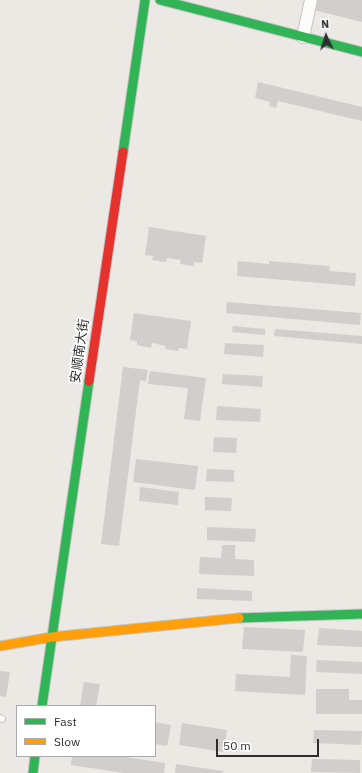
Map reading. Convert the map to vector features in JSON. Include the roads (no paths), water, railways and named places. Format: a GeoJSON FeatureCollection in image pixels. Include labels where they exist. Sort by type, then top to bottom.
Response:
{"type":"FeatureCollection","features":[{"type":"Feature","properties":{"kind":"street","name":"安顺南大街"},"geometry":{"type":"LineString","coordinates":[[42,705],[144,0]]}},
{"type":"Feature","properties":{"kind":"street"},"geometry":{"type":"LineString","coordinates":[[160,0],[362,52]]}},
{"type":"Feature","properties":{"kind":"street"},"geometry":{"type":"LineString","coordinates":[[303,37],[311,0]]}},
{"type":"Feature","properties":{"kind":"street"},"geometry":{"type":"LineString","coordinates":[[0,646],[52,637],[234,618],[362,614]]}},
{"type":"Feature","properties":{"kind":"street"},"geometry":{"type":"LineString","coordinates":[[32,773],[35,757]]}}]}
